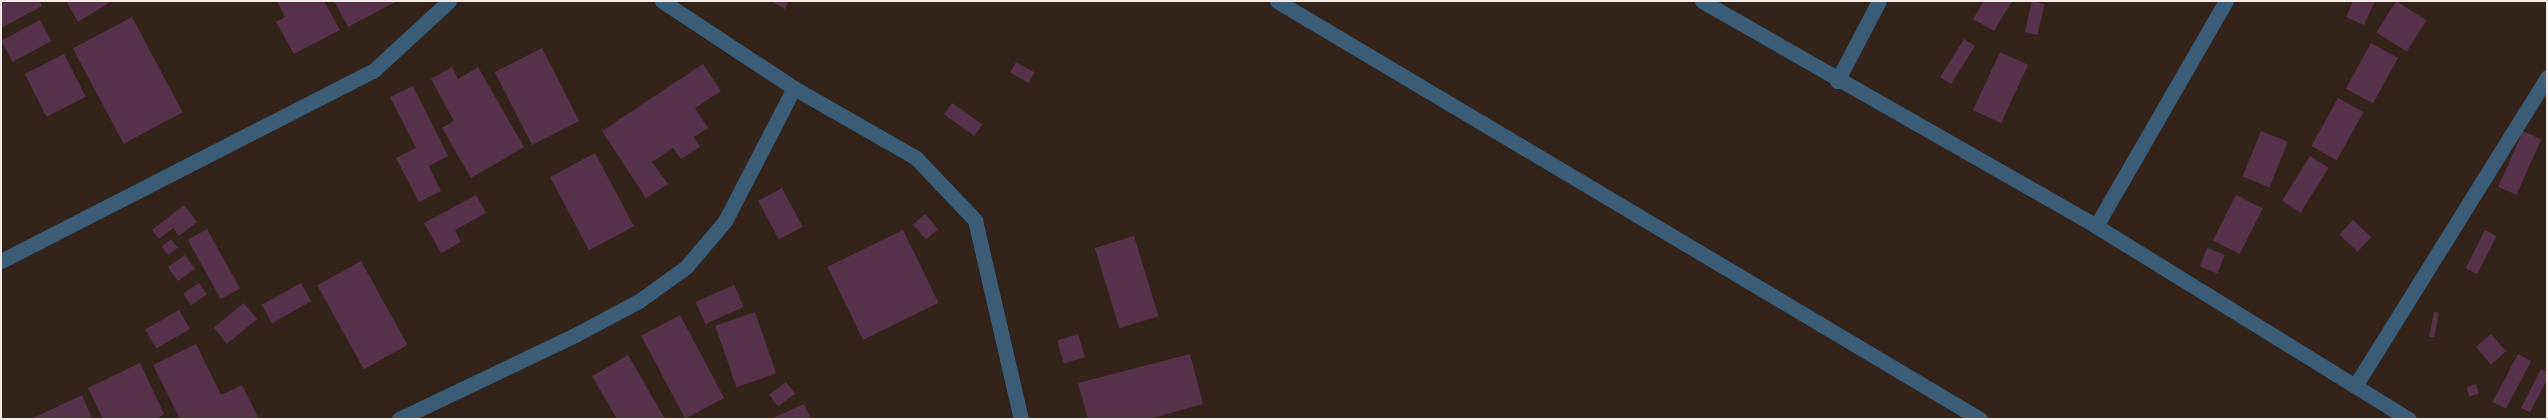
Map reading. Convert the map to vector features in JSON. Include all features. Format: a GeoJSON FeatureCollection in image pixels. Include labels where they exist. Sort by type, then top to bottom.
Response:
{"type":"FeatureCollection","features":[{"type":"Feature","properties":{"kind":"street"},"geometry":{"type":"LineString","coordinates":[[1,262],[373,70],[449,1]]}},
{"type":"Feature","properties":{"kind":"street"},"geometry":{"type":"LineString","coordinates":[[662,1],[794,88],[916,158],[975,220],[1021,419]]}},
{"type":"Feature","properties":{"kind":"street"},"geometry":{"type":"LineString","coordinates":[[1277,1],[1980,419]]}},
{"type":"Feature","properties":{"kind":"street"},"geometry":{"type":"LineString","coordinates":[[1702,1],[1837,81],[2096,226],[2409,419]]}},
{"type":"Feature","properties":{"kind":"street"},"geometry":{"type":"LineString","coordinates":[[1837,81],[1879,1]]}},
{"type":"Feature","properties":{"kind":"street"},"geometry":{"type":"LineString","coordinates":[[2096,226],[2226,1]]}},
{"type":"Feature","properties":{"kind":"street"},"geometry":{"type":"LineString","coordinates":[[2355,386],[2547,77]]}},
{"type":"Feature","properties":{"kind":"street"},"geometry":{"type":"LineString","coordinates":[[399,419],[583,331],[639,302],[686,267],[725,221],[794,88]]}},
{"type":"Feature","properties":{"kind":"building"},"geometry":{"type":"Polygon","coordinates":[[[1,1],[39,1],[42,6],[1,28],[1,1]]]}},
{"type":"Feature","properties":{"kind":"building"},"geometry":{"type":"Polygon","coordinates":[[[66,1],[112,1],[78,22],[66,1]]]}},
{"type":"Feature","properties":{"kind":"building"},"geometry":{"type":"Polygon","coordinates":[[[277,1],[324,1],[340,30],[294,54],[276,22],[285,17],[277,1]]]}},
{"type":"Feature","properties":{"kind":"building"},"geometry":{"type":"Polygon","coordinates":[[[334,1],[397,1],[348,27],[334,1]]]}},
{"type":"Feature","properties":{"kind":"building"},"geometry":{"type":"Polygon","coordinates":[[[771,1],[789,1],[785,9],[771,1]]]}},
{"type":"Feature","properties":{"kind":"building"},"geometry":{"type":"Polygon","coordinates":[[[1984,1],[2012,1],[1994,31],[1973,19],[1984,1]]]}},
{"type":"Feature","properties":{"kind":"building"},"geometry":{"type":"Polygon","coordinates":[[[2032,1],[2045,4],[2037,35],[2025,32],[2032,1]]]}},
{"type":"Feature","properties":{"kind":"building"},"geometry":{"type":"Polygon","coordinates":[[[2353,1],[2375,1],[2364,25],[2346,17],[2353,1]]]}},
{"type":"Feature","properties":{"kind":"building"},"geometry":{"type":"Polygon","coordinates":[[[2396,1],[2427,20],[2407,51],[2376,32],[2396,1]]]}},
{"type":"Feature","properties":{"kind":"building"},"geometry":{"type":"Polygon","coordinates":[[[132,17],[183,112],[124,144],[73,48],[132,17]]]}},
{"type":"Feature","properties":{"kind":"building"},"geometry":{"type":"Polygon","coordinates":[[[40,20],[51,41],[12,62],[1,41],[40,20]]]}},
{"type":"Feature","properties":{"kind":"building"},"geometry":{"type":"Polygon","coordinates":[[[1964,39],[1975,46],[1951,84],[1940,77],[1964,39]]]}},
{"type":"Feature","properties":{"kind":"building"},"geometry":{"type":"Polygon","coordinates":[[[2371,43],[2398,58],[2373,104],[2346,88],[2371,43]]]}},
{"type":"Feature","properties":{"kind":"building"},"geometry":{"type":"Polygon","coordinates":[[[542,48],[579,121],[532,145],[495,72],[542,48]]]}},
{"type":"Feature","properties":{"kind":"building"},"geometry":{"type":"Polygon","coordinates":[[[2000,52],[2028,65],[2001,123],[1973,110],[2000,52]]]}},
{"type":"Feature","properties":{"kind":"building"},"geometry":{"type":"Polygon","coordinates":[[[64,54],[86,97],[47,117],[25,74],[64,54]]]}},
{"type":"Feature","properties":{"kind":"building"},"geometry":{"type":"Polygon","coordinates":[[[1016,62],[1034,72],[1029,83],[1010,72],[1016,62]]]}},
{"type":"Feature","properties":{"kind":"building"},"geometry":{"type":"Polygon","coordinates":[[[703,64],[721,91],[695,108],[708,128],[694,137],[700,147],[681,159],[673,148],[652,162],[668,184],[646,198],[602,131],[703,64]]]}},
{"type":"Feature","properties":{"kind":"building"},"geometry":{"type":"Polygon","coordinates":[[[452,67],[458,79],[478,67],[524,147],[471,178],[442,128],[454,121],[431,79],[452,67]]]}},
{"type":"Feature","properties":{"kind":"building"},"geometry":{"type":"Polygon","coordinates":[[[413,86],[448,156],[429,166],[441,191],[419,202],[396,158],[416,148],[390,97],[413,86]]]}},
{"type":"Feature","properties":{"kind":"building"},"geometry":{"type":"Polygon","coordinates":[[[2338,98],[2363,112],[2337,160],[2311,146],[2338,98]]]}},
{"type":"Feature","properties":{"kind":"building"},"geometry":{"type":"Polygon","coordinates":[[[952,103],[982,124],[974,136],[944,114],[952,103]]]}},
{"type":"Feature","properties":{"kind":"building"},"geometry":{"type":"Polygon","coordinates":[[[2261,131],[2288,142],[2270,187],[2243,176],[2261,131]]]}},
{"type":"Feature","properties":{"kind":"building"},"geometry":{"type":"Polygon","coordinates":[[[2523,131],[2541,139],[2516,195],[2498,187],[2523,131]]]}},
{"type":"Feature","properties":{"kind":"building"},"geometry":{"type":"Polygon","coordinates":[[[595,153],[634,226],[589,250],[550,177],[595,153]]]}},
{"type":"Feature","properties":{"kind":"building"},"geometry":{"type":"Polygon","coordinates":[[[2310,156],[2329,168],[2301,213],[2282,201],[2310,156]]]}},
{"type":"Feature","properties":{"kind":"building"},"geometry":{"type":"Polygon","coordinates":[[[782,188],[803,227],[779,240],[758,201],[782,188]]]}},
{"type":"Feature","properties":{"kind":"building"},"geometry":{"type":"Polygon","coordinates":[[[476,195],[486,213],[455,230],[461,242],[441,253],[424,223],[476,195]]]}},
{"type":"Feature","properties":{"kind":"building"},"geometry":{"type":"Polygon","coordinates":[[[2236,195],[2263,209],[2240,254],[2213,240],[2236,195]]]}},
{"type":"Feature","properties":{"kind":"building"},"geometry":{"type":"Polygon","coordinates":[[[184,205],[197,222],[179,236],[173,228],[159,239],[152,230],[184,205]]]}},
{"type":"Feature","properties":{"kind":"building"},"geometry":{"type":"Polygon","coordinates":[[[925,214],[938,229],[926,240],[913,224],[925,214]]]}},
{"type":"Feature","properties":{"kind":"building"},"geometry":{"type":"Polygon","coordinates":[[[2353,220],[2371,237],[2358,252],[2339,235],[2353,220]]]}},
{"type":"Feature","properties":{"kind":"building"},"geometry":{"type":"Polygon","coordinates":[[[207,229],[240,288],[221,299],[188,240],[207,229]]]}},
{"type":"Feature","properties":{"kind":"building"},"geometry":{"type":"Polygon","coordinates":[[[903,230],[939,303],[863,340],[828,267],[903,230]]]}},
{"type":"Feature","properties":{"kind":"building"},"geometry":{"type":"Polygon","coordinates":[[[2485,230],[2497,236],[2477,274],[2465,268],[2485,230]]]}},
{"type":"Feature","properties":{"kind":"building"},"geometry":{"type":"Polygon","coordinates":[[[1134,236],[1159,316],[1119,328],[1095,248],[1134,236]]]}},
{"type":"Feature","properties":{"kind":"building"},"geometry":{"type":"Polygon","coordinates":[[[171,239],[178,248],[168,255],[162,246],[171,239]]]}},
{"type":"Feature","properties":{"kind":"building"},"geometry":{"type":"Polygon","coordinates":[[[2207,248],[2225,255],[2218,273],[2200,267],[2207,248]]]}},
{"type":"Feature","properties":{"kind":"building"},"geometry":{"type":"Polygon","coordinates":[[[185,255],[195,269],[178,281],[168,267],[185,255]]]}},
{"type":"Feature","properties":{"kind":"building"},"geometry":{"type":"Polygon","coordinates":[[[361,261],[408,345],[364,369],[317,285],[361,261]]]}},
{"type":"Feature","properties":{"kind":"building"},"geometry":{"type":"Polygon","coordinates":[[[199,283],[207,295],[191,305],[183,294],[199,283]]]}},
{"type":"Feature","properties":{"kind":"building"},"geometry":{"type":"Polygon","coordinates":[[[301,283],[311,301],[272,323],[262,305],[301,283]]]}},
{"type":"Feature","properties":{"kind":"building"},"geometry":{"type":"Polygon","coordinates":[[[734,285],[744,307],[705,324],[696,302],[734,285]]]}},
{"type":"Feature","properties":{"kind":"building"},"geometry":{"type":"Polygon","coordinates":[[[244,303],[257,319],[227,344],[214,328],[244,303]]]}},
{"type":"Feature","properties":{"kind":"building"},"geometry":{"type":"Polygon","coordinates":[[[179,310],[190,329],[156,349],[145,330],[179,310]]]}},
{"type":"Feature","properties":{"kind":"building"},"geometry":{"type":"Polygon","coordinates":[[[755,312],[776,373],[736,387],[715,326],[755,312]]]}},
{"type":"Feature","properties":{"kind":"building"},"geometry":{"type":"Polygon","coordinates":[[[2434,312],[2439,313],[2434,337],[2429,337],[2434,312]]]}},
{"type":"Feature","properties":{"kind":"building"},"geometry":{"type":"Polygon","coordinates":[[[680,315],[724,398],[685,419],[641,336],[680,315]]]}},
{"type":"Feature","properties":{"kind":"building"},"geometry":{"type":"Polygon","coordinates":[[[1078,334],[1085,357],[1064,363],[1057,340],[1078,334]]]}},
{"type":"Feature","properties":{"kind":"building"},"geometry":{"type":"Polygon","coordinates":[[[2491,334],[2506,351],[2491,364],[2476,347],[2491,334]]]}},
{"type":"Feature","properties":{"kind":"building"},"geometry":{"type":"Polygon","coordinates":[[[196,344],[221,395],[242,385],[259,419],[180,419],[153,365],[196,344]]]}},
{"type":"Feature","properties":{"kind":"building"},"geometry":{"type":"Polygon","coordinates":[[[1190,354],[1203,404],[1149,419],[1088,419],[1078,383],[1190,354]]]}},
{"type":"Feature","properties":{"kind":"building"},"geometry":{"type":"Polygon","coordinates":[[[2518,354],[2531,361],[2506,409],[2493,402],[2518,354]]]}},
{"type":"Feature","properties":{"kind":"building"},"geometry":{"type":"Polygon","coordinates":[[[628,355],[665,419],[617,419],[592,376],[628,355]]]}},
{"type":"Feature","properties":{"kind":"building"},"geometry":{"type":"Polygon","coordinates":[[[140,363],[164,414],[156,419],[103,419],[88,388],[140,363]]]}},
{"type":"Feature","properties":{"kind":"building"},"geometry":{"type":"Polygon","coordinates":[[[2541,369],[2547,372],[2547,380],[2530,412],[2521,408],[2541,369]]]}},
{"type":"Feature","properties":{"kind":"building"},"geometry":{"type":"Polygon","coordinates":[[[786,382],[795,394],[778,407],[769,395],[786,382]]]}},
{"type":"Feature","properties":{"kind":"building"},"geometry":{"type":"Polygon","coordinates":[[[2476,384],[2479,394],[2469,396],[2466,387],[2476,384]]]}},
{"type":"Feature","properties":{"kind":"building"},"geometry":{"type":"Polygon","coordinates":[[[82,395],[92,419],[31,419],[82,395]]]}},
{"type":"Feature","properties":{"kind":"building"},"geometry":{"type":"Polygon","coordinates":[[[804,404],[811,419],[771,419],[804,404]]]}}]}
